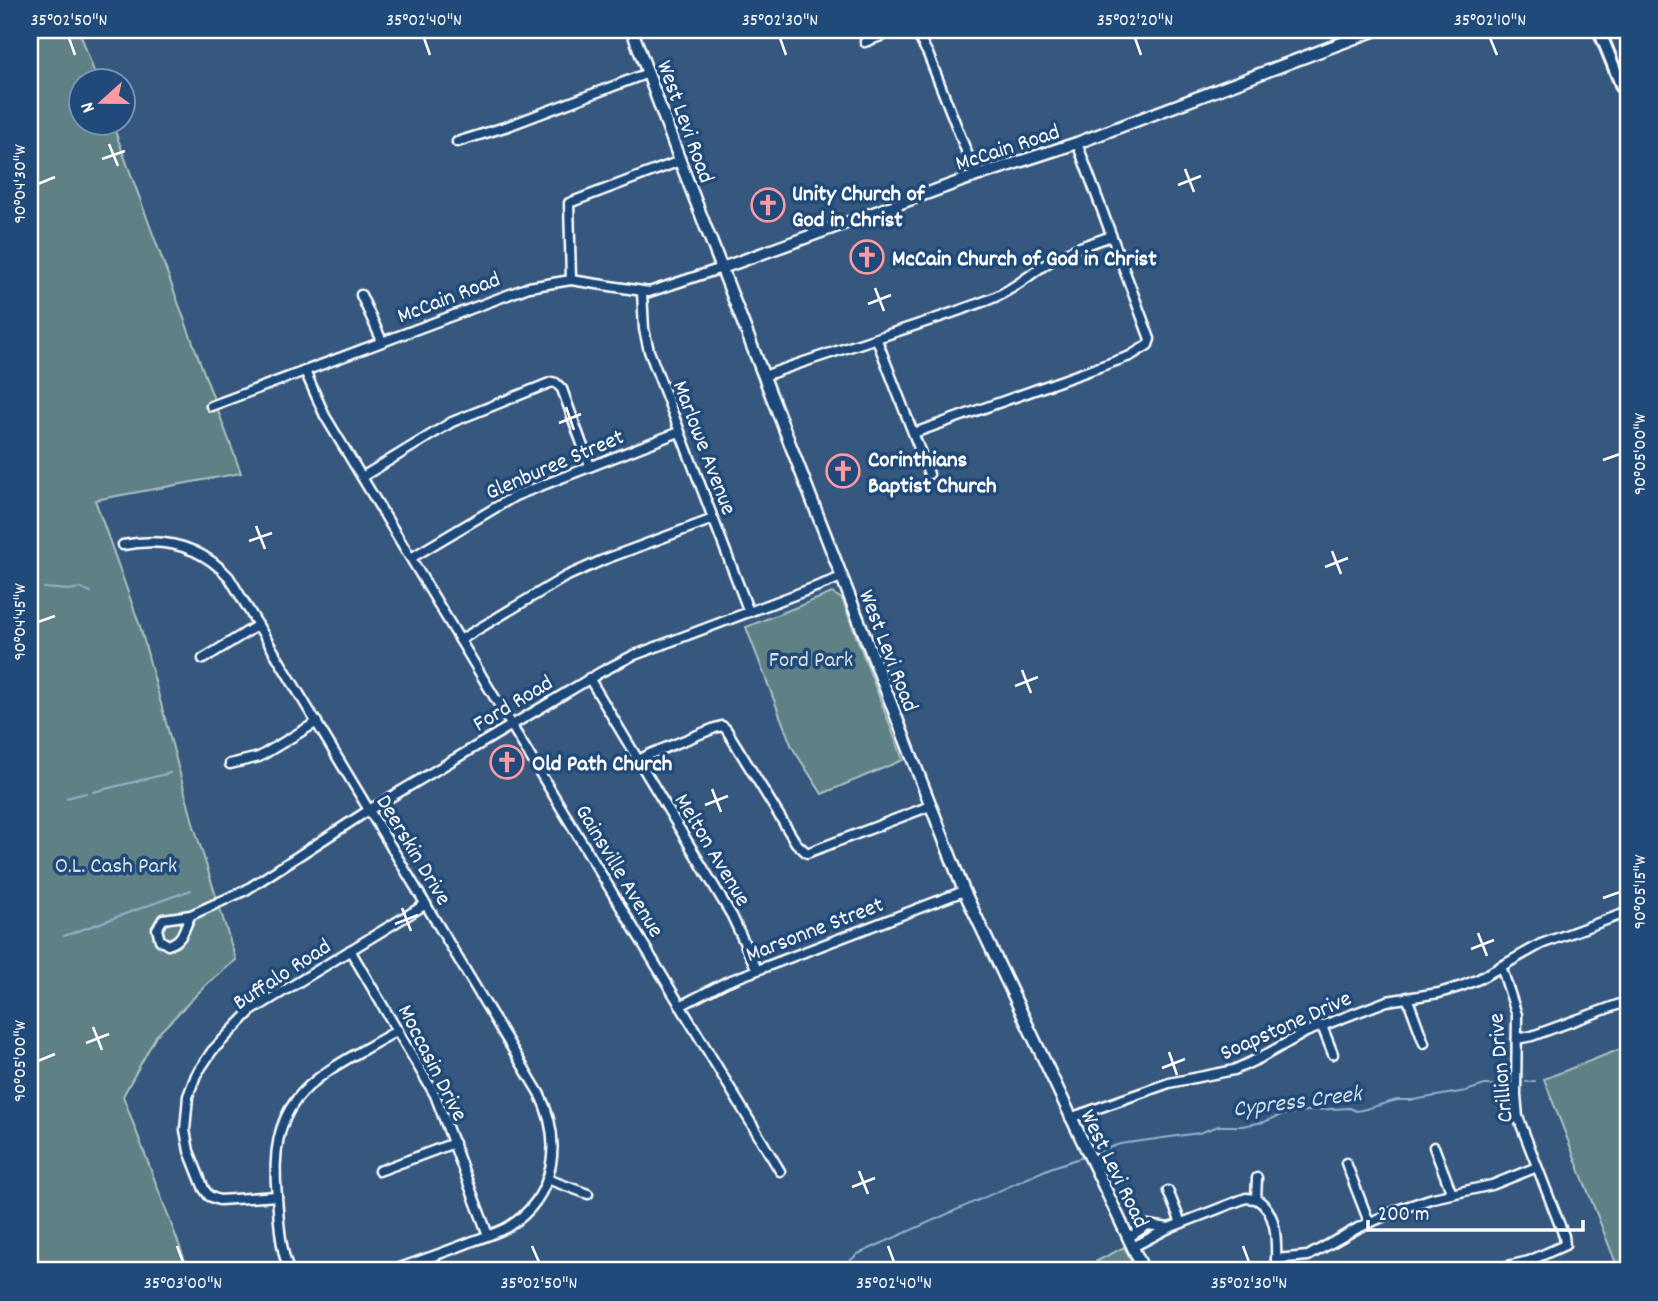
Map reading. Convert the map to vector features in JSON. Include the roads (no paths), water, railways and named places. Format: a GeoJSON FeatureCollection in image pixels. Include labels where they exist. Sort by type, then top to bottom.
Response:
{"type":"FeatureCollection","features":[{"type":"Feature","properties":{"kind":"main road"},"geometry":{"type":"LineString","coordinates":[[1599,30],[1628,102]]}},
{"type":"Feature","properties":{"kind":"street","name":"West Levi Road"},"geometry":{"type":"LineString","coordinates":[[632,30],[680,161],[964,891],[1144,1271]]}},
{"type":"Feature","properties":{"kind":"street"},"geometry":{"type":"LineString","coordinates":[[865,42],[897,30]]}},
{"type":"Feature","properties":{"kind":"street"},"geometry":{"type":"LineString","coordinates":[[915,30],[928,54],[976,176]]}},
{"type":"Feature","properties":{"kind":"street","name":"McCain Road"},"geometry":{"type":"LineString","coordinates":[[211,406],[529,287],[571,280],[642,292],[659,290],[1077,142],[1376,30]]}},
{"type":"Feature","properties":{"kind":"street"},"geometry":{"type":"LineString","coordinates":[[457,142],[494,131],[648,73]]}},
{"type":"Feature","properties":{"kind":"street"},"geometry":{"type":"LineString","coordinates":[[914,432],[1130,356],[1150,342],[1077,142]]}},
{"type":"Feature","properties":{"kind":"street"},"geometry":{"type":"LineString","coordinates":[[571,280],[569,203],[680,161]]}},
{"type":"Feature","properties":{"kind":"street"},"geometry":{"type":"LineString","coordinates":[[764,376],[830,352],[877,340],[1001,294],[1055,258],[1111,236]]}},
{"type":"Feature","properties":{"kind":"street","name":"Marlowe Avenue"},"geometry":{"type":"LineString","coordinates":[[642,292],[644,330],[649,351],[749,612]]}},
{"type":"Feature","properties":{"kind":"street"},"geometry":{"type":"LineString","coordinates":[[360,295],[382,341]]}},
{"type":"Feature","properties":{"kind":"street"},"geometry":{"type":"LineString","coordinates":[[877,340],[929,474]]}},
{"type":"Feature","properties":{"kind":"street","name":"Gainsville Avenue"},"geometry":{"type":"LineString","coordinates":[[306,371],[321,409],[780,1171]]}},
{"type":"Feature","properties":{"kind":"street"},"geometry":{"type":"LineString","coordinates":[[362,477],[452,422],[552,382],[562,389],[590,466]]}},
{"type":"Feature","properties":{"kind":"street","name":"Glenburee Street"},"geometry":{"type":"LineString","coordinates":[[411,558],[514,496],[679,432]]}},
{"type":"Feature","properties":{"kind":"street"},"geometry":{"type":"LineString","coordinates":[[460,640],[565,577],[597,562],[713,519]]}},
{"type":"Feature","properties":{"kind":"street","name":"Deerskin Drive"},"geometry":{"type":"LineString","coordinates":[[122,545],[146,541],[184,546],[203,555],[229,578],[545,1106],[554,1140],[552,1161],[547,1179],[521,1217],[505,1228],[391,1271]]}},
{"type":"Feature","properties":{"kind":"street","name":"Ford Road"},"geometry":{"type":"LineString","coordinates":[[191,915],[182,938],[169,945],[162,943],[157,929],[163,919],[191,915],[224,902],[262,881],[369,810],[589,678],[632,656],[842,577]]}},
{"type":"Feature","properties":{"kind":"street"},"geometry":{"type":"LineString","coordinates":[[203,659],[258,625]]}},
{"type":"Feature","properties":{"kind":"street","name":"Melton Avenue"},"geometry":{"type":"LineString","coordinates":[[589,678],[732,916],[757,970]]}},
{"type":"Feature","properties":{"kind":"street"},"geometry":{"type":"LineString","coordinates":[[230,764],[259,757],[317,722]]}},
{"type":"Feature","properties":{"kind":"street"},"geometry":{"type":"LineString","coordinates":[[639,760],[722,726],[796,843],[807,853],[930,806]]}},
{"type":"Feature","properties":{"kind":"street","name":"Marsonne Street"},"geometry":{"type":"LineString","coordinates":[[680,1006],[708,990],[757,970],[964,891]]}},
{"type":"Feature","properties":{"kind":"street","name":"Buffalo Road"},"geometry":{"type":"LineString","coordinates":[[277,1196],[227,1200],[209,1196],[187,1144],[185,1124],[188,1096],[193,1081],[204,1062],[242,1018],[256,1007],[426,904]]}},
{"type":"Feature","properties":{"kind":"street","name":"Soapstone Drive"},"geometry":{"type":"LineString","coordinates":[[1070,1118],[1169,1083],[1234,1070],[1261,1058],[1299,1035],[1387,1001],[1438,993],[1462,986],[1541,944],[1628,912]]}},
{"type":"Feature","properties":{"kind":"street","name":"Moccasin Drive"},"geometry":{"type":"LineString","coordinates":[[351,950],[430,1085],[488,1235]]}},
{"type":"Feature","properties":{"kind":"street","name":"Crillion Drive"},"geometry":{"type":"LineString","coordinates":[[1486,1271],[1529,1261],[1565,1245],[1564,1236],[1520,1124],[1516,1105],[1517,1015],[1502,966]]}},
{"type":"Feature","properties":{"kind":"street"},"geometry":{"type":"LineString","coordinates":[[1407,997],[1424,1043]]}},
{"type":"Feature","properties":{"kind":"street"},"geometry":{"type":"LineString","coordinates":[[1517,1039],[1628,1001]]}},
{"type":"Feature","properties":{"kind":"street"},"geometry":{"type":"LineString","coordinates":[[1322,1026],[1333,1054]]}},
{"type":"Feature","properties":{"kind":"street"},"geometry":{"type":"LineString","coordinates":[[289,1271],[283,1250],[274,1162],[280,1128],[293,1104],[308,1086],[398,1030]]}},
{"type":"Feature","properties":{"kind":"street"},"geometry":{"type":"LineString","coordinates":[[379,1171],[454,1143]]}},
{"type":"Feature","properties":{"kind":"street"},"geometry":{"type":"LineString","coordinates":[[1434,1147],[1452,1194]]}},
{"type":"Feature","properties":{"kind":"street"},"geometry":{"type":"LineString","coordinates":[[1346,1163],[1369,1222]]}},
{"type":"Feature","properties":{"kind":"street"},"geometry":{"type":"LineString","coordinates":[[1276,1259],[1308,1256],[1369,1222],[1406,1207],[1492,1185],[1537,1167]]}},
{"type":"Feature","properties":{"kind":"street"},"geometry":{"type":"LineString","coordinates":[[1256,1199],[1257,1178]]}},
{"type":"Feature","properties":{"kind":"street"},"geometry":{"type":"LineString","coordinates":[[547,1179],[589,1194]]}},
{"type":"Feature","properties":{"kind":"street"},"geometry":{"type":"LineString","coordinates":[[1168,1191],[1181,1223]]}},
{"type":"Feature","properties":{"kind":"street"},"geometry":{"type":"LineString","coordinates":[[1130,1242],[1246,1198],[1256,1199],[1267,1208],[1274,1227],[1276,1271]]}},
{"type":"Feature","properties":{"kind":"street"},"geometry":{"type":"LineString","coordinates":[[1130,1242],[1148,1225],[1169,1228]]}},
{"type":"Feature","properties":{"kind":"waterway"},"geometry":{"type":"LineString","coordinates":[[1295,30],[1295,38]]}},
{"type":"Feature","properties":{"kind":"waterway"},"geometry":{"type":"LineString","coordinates":[[30,586],[34,587]]}},
{"type":"Feature","properties":{"kind":"waterway"},"geometry":{"type":"LineString","coordinates":[[44,588],[80,588],[91,592]]}},
{"type":"Feature","properties":{"kind":"waterway"},"geometry":{"type":"LineString","coordinates":[[93,792],[170,773]]}},
{"type":"Feature","properties":{"kind":"waterway"},"geometry":{"type":"LineString","coordinates":[[66,798],[86,793]]}},
{"type":"Feature","properties":{"kind":"waterway"},"geometry":{"type":"LineString","coordinates":[[64,936],[191,890]]}},
{"type":"Feature","properties":{"kind":"waterway","name":"Cypress Creek"},"geometry":{"type":"LineString","coordinates":[[1526,1082],[1535,1081]]}},
{"type":"Feature","properties":{"kind":"waterway","name":"Cypress Creek"},"geometry":{"type":"LineString","coordinates":[[1094,1153],[1120,1144],[1199,1133],[1219,1126],[1242,1126],[1264,1122],[1281,1115],[1350,1108],[1356,1111],[1397,1100],[1466,1091],[1485,1085],[1506,1085]]}},
{"type":"Feature","properties":{"kind":"waterway","name":"Cypress Creek"},"geometry":{"type":"LineString","coordinates":[[838,1271],[858,1254],[1050,1168],[1083,1157]]}},
{"type":"Feature","properties":{"kind":"place","name":"Unity Church of God in Christ"},"geometry":{"type":"Point","coordinates":[768,205]}},
{"type":"Feature","properties":{"kind":"place","name":"McCain Church of God in Christ"},"geometry":{"type":"Point","coordinates":[867,257]}},
{"type":"Feature","properties":{"kind":"place","name":"Corinthians Baptist Church"},"geometry":{"type":"Point","coordinates":[843,471]}},
{"type":"Feature","properties":{"kind":"place","name":"Old Path Church"},"geometry":{"type":"Point","coordinates":[507,762]}},
{"type":"Feature","properties":{"kind":"park label","name":"Ford Park"},"geometry":{"type":"Point","coordinates":[811,658]}},
{"type":"Feature","properties":{"kind":"park label","name":"O.L. Cash Park"},"geometry":{"type":"Point","coordinates":[116,864]}}]}
